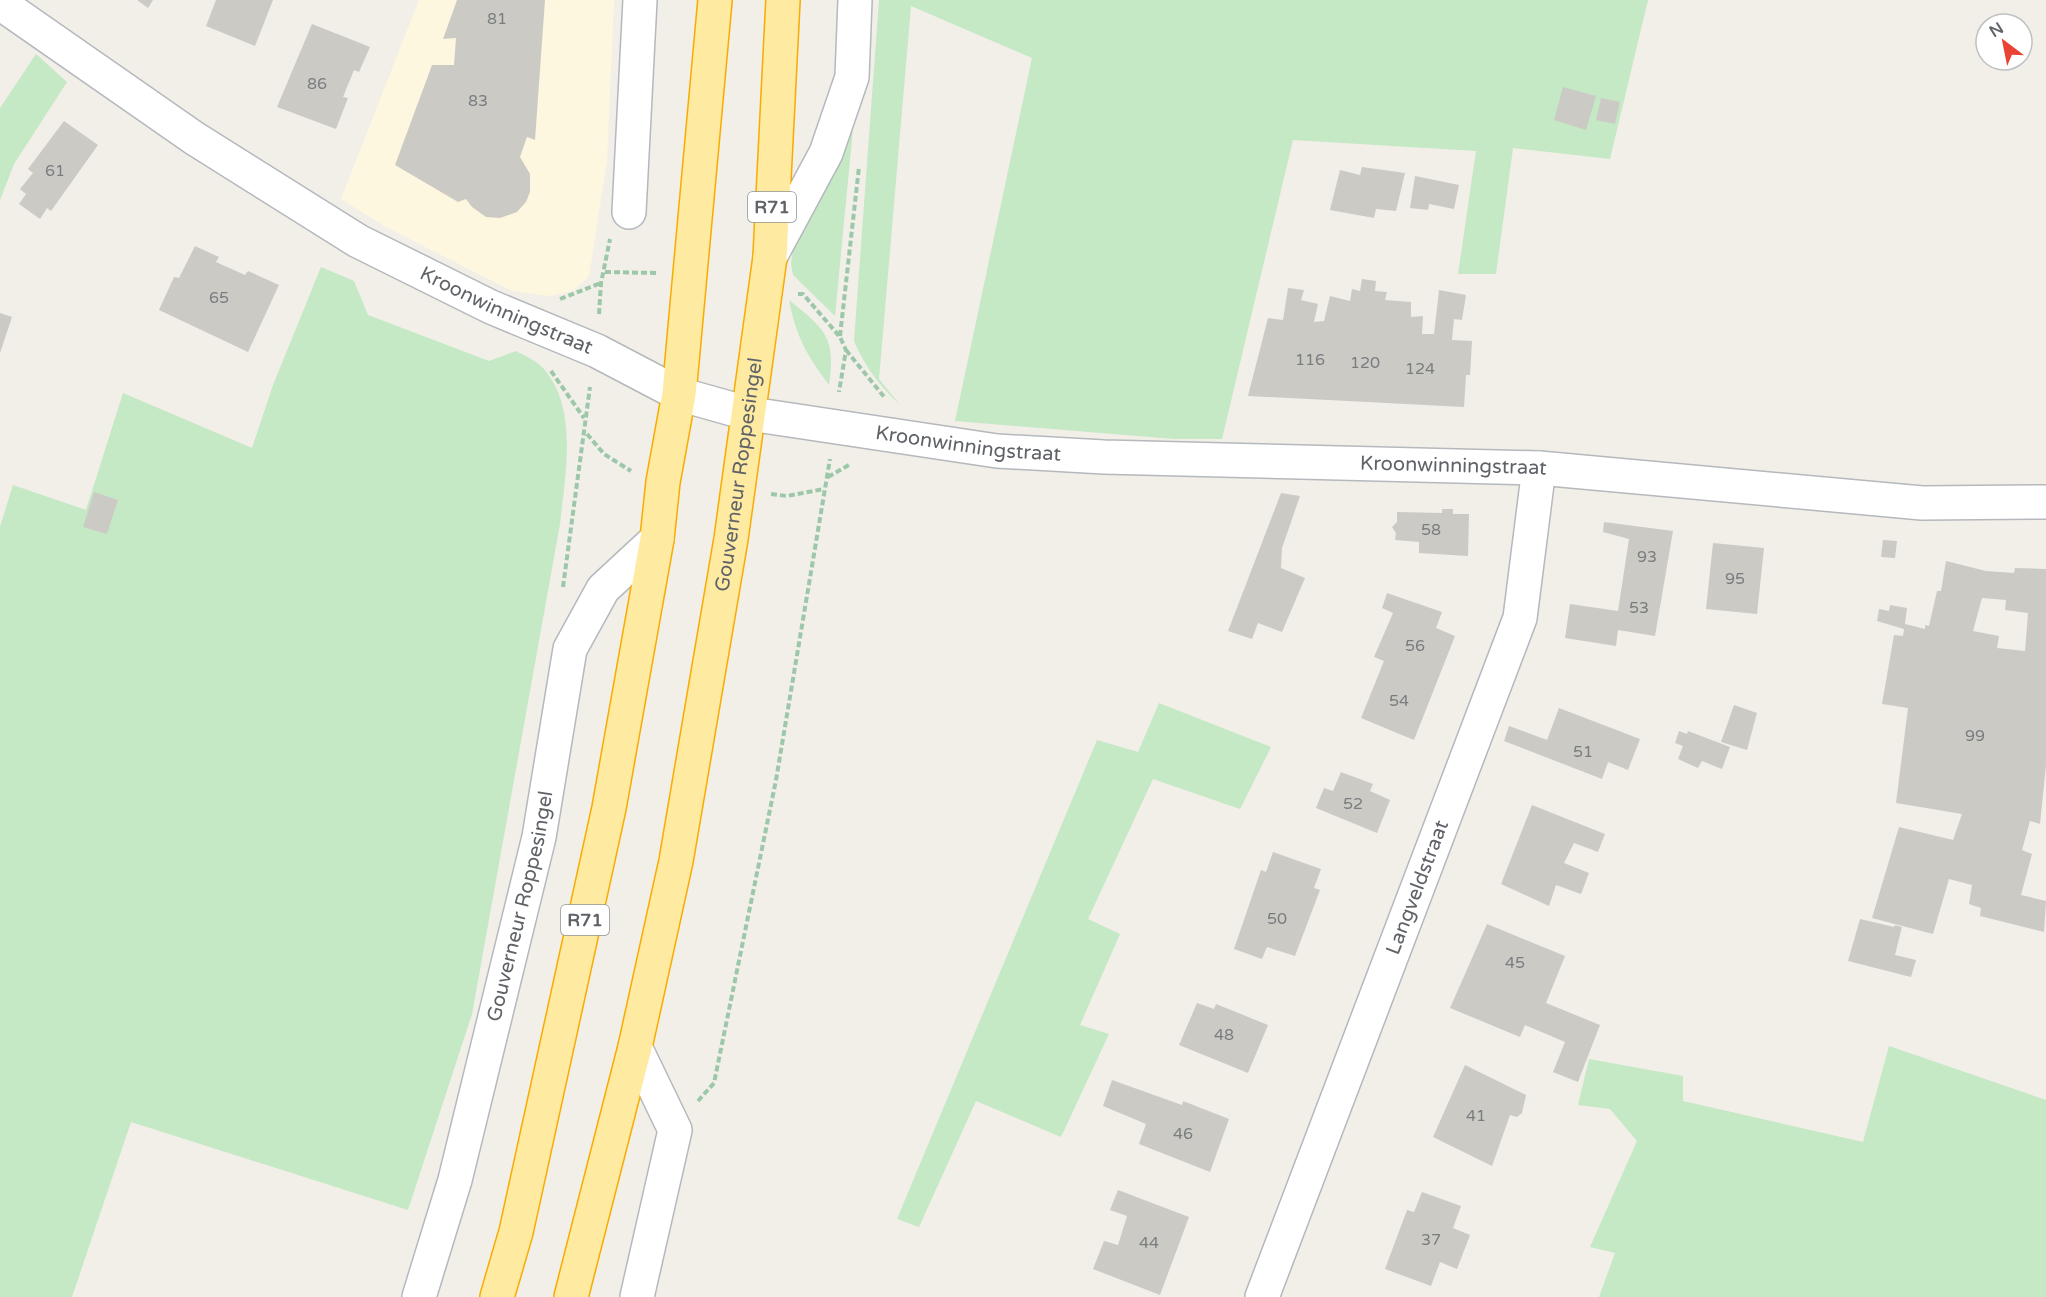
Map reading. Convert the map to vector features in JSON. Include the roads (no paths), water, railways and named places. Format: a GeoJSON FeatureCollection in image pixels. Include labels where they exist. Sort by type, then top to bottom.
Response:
{"type":"FeatureCollection","features":[{"type":"Feature","properties":{"kind":"highway","name":"R71"},"geometry":{"type":"LineString","coordinates":[[496,1297],[516,1232],[609,808],[657,539],[663,482],[679,394],[715,0]]}},
{"type":"Feature","properties":{"kind":"highway","name":"Gouverneur Roppesingel"},"geometry":{"type":"LineString","coordinates":[[571,1297],[635,1047],[676,861],[731,539],[770,257],[783,0]]}},
{"type":"Feature","properties":{"kind":"street"},"geometry":{"type":"LineString","coordinates":[[629,212],[640,0]]}},
{"type":"Feature","properties":{"kind":"street","name":"Gouverneur Roppesingel"},"geometry":{"type":"LineString","coordinates":[[770,257],[826,153],[852,77],[855,0]]}},
{"type":"Feature","properties":{"kind":"street","name":"Kroonwinningstraat"},"geometry":{"type":"LineString","coordinates":[[0,3],[194,138],[358,241],[491,307],[597,351],[679,394],[750,414],[997,451],[1104,458],[1539,468],[1922,503],[2046,502]]}},
{"type":"Feature","properties":{"kind":"street","name":"Langveldstraat"},"geometry":{"type":"LineString","coordinates":[[1262,1297],[1520,618],[1539,468]]}},
{"type":"Feature","properties":{"kind":"street","name":"Gouverneur Roppesingel"},"geometry":{"type":"LineString","coordinates":[[419,1297],[455,1180],[539,837],[570,649],[603,589],[657,539]]}},
{"type":"Feature","properties":{"kind":"street"},"geometry":{"type":"LineString","coordinates":[[635,1047],[675,1130],[637,1297]]}}]}
